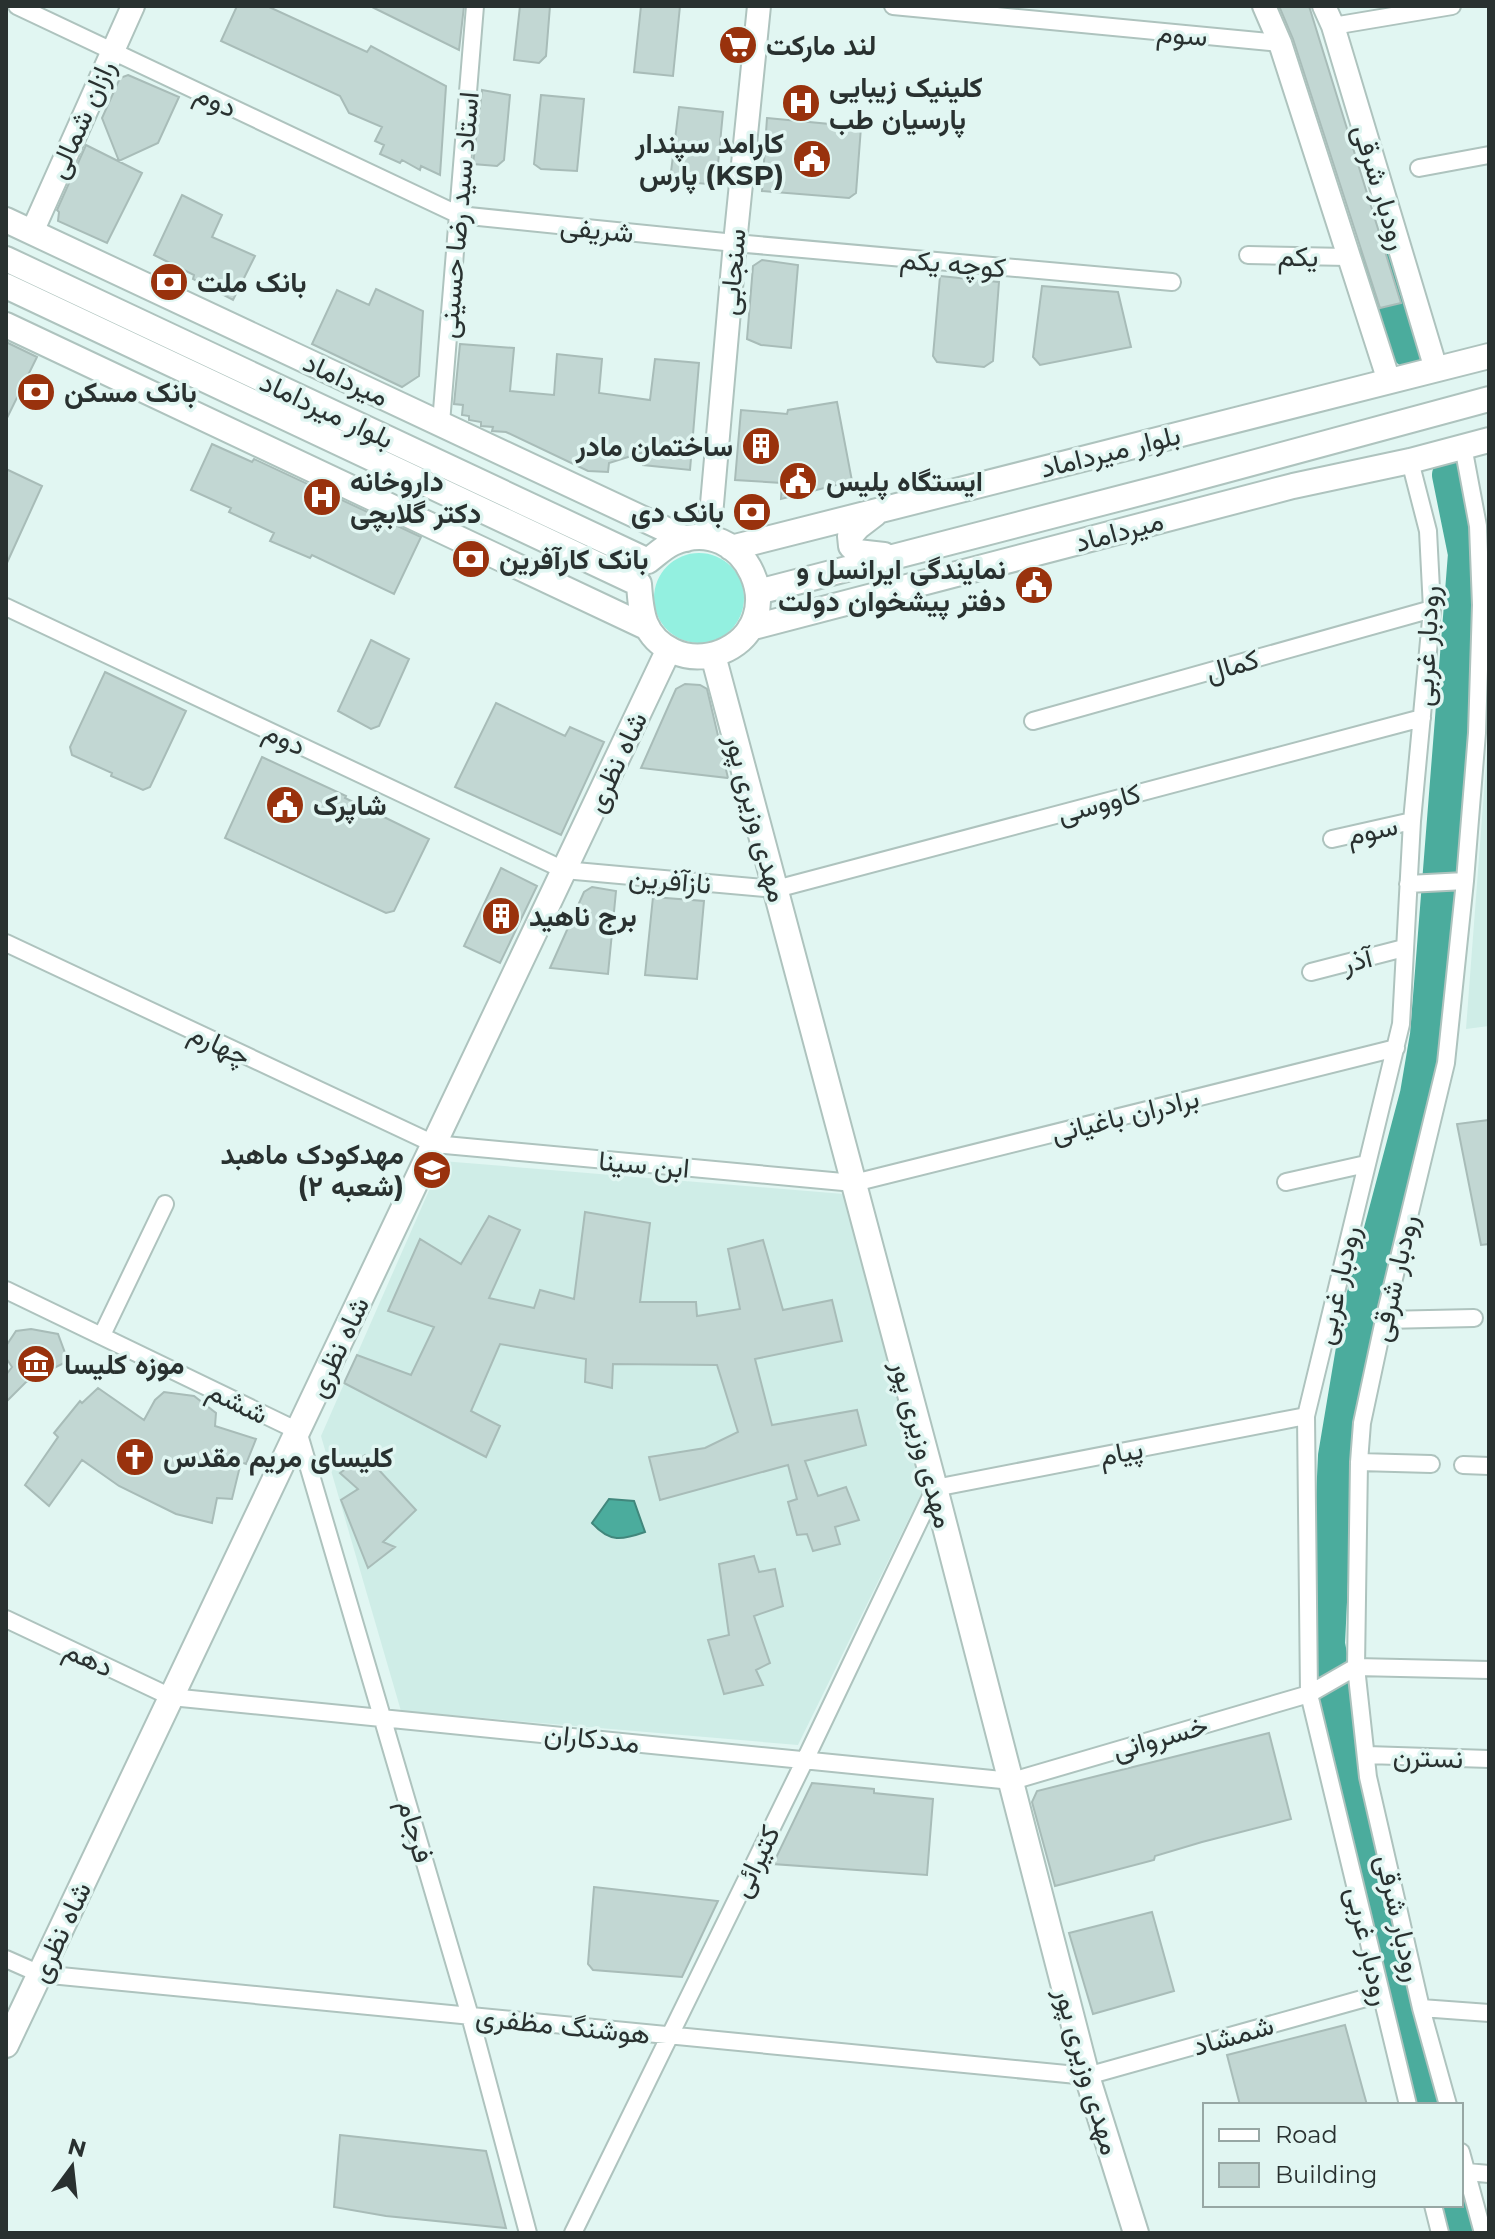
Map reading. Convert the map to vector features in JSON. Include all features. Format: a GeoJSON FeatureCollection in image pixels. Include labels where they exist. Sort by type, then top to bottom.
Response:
{"type":"FeatureCollection","features":[{"type":"Feature","properties":{"kind":"main road","name":"میرداماد"},"geometry":{"type":"LineString","coordinates":[[6,220],[441,423],[709,542]]}},
{"type":"Feature","properties":{"kind":"main road","name":"بلوار میرداماد"},"geometry":{"type":"LineString","coordinates":[[6,259],[648,561],[665,547],[709,542],[880,510],[1489,356]]}},
{"type":"Feature","properties":{"kind":"main road","name":"بلوار میرداماد"},"geometry":{"type":"LineString","coordinates":[[6,286],[639,584],[640,611],[648,628]]}},
{"type":"Feature","properties":{"kind":"main road"},"geometry":{"type":"LineString","coordinates":[[6,325],[648,628],[659,642],[683,655],[698,657],[729,649],[750,628],[758,606],[755,576],[747,562],[709,542]]}},
{"type":"Feature","properties":{"kind":"main road","name":"بلوار میرداماد"},"geometry":{"type":"LineString","coordinates":[[758,592],[1489,399]]}},
{"type":"Feature","properties":{"kind":"main road","name":"میرداماد"},"geometry":{"type":"LineString","coordinates":[[750,628],[1293,486],[1489,440]]}},
{"type":"Feature","properties":{"kind":"main road"},"geometry":{"type":"LineString","coordinates":[[1167,486],[1293,486]]}},
{"type":"Feature","properties":{"kind":"main road"},"geometry":{"type":"LineString","coordinates":[[880,510],[850,536],[851,546],[857,552],[899,555]]}},
{"type":"Feature","properties":{"kind":"main road","name":"شاه نظری"},"geometry":{"type":"LineString","coordinates":[[6,2045],[669,649]]}},
{"type":"Feature","properties":{"kind":"main road","name":"مهدی وزیری پور"},"geometry":{"type":"LineString","coordinates":[[713,655],[935,1488],[1087,2076],[1136,2233]]}},
{"type":"Feature","properties":{"kind":"street","name":"دوم"},"geometry":{"type":"LineString","coordinates":[[17,6],[459,215]]}},
{"type":"Feature","properties":{"kind":"street","name":"رازان شمالی"},"geometry":{"type":"LineString","coordinates":[[32,232],[133,6]]}},
{"type":"Feature","properties":{"kind":"street","name":"استاد سید رضا حسینی"},"geometry":{"type":"LineString","coordinates":[[441,423],[475,6]]}},
{"type":"Feature","properties":{"kind":"street","name":"سنجابی"},"geometry":{"type":"LineString","coordinates":[[709,542],[759,6]]}},
{"type":"Feature","properties":{"kind":"street","name":"سوم"},"geometry":{"type":"LineString","coordinates":[[893,6],[1040,13],[1280,43]]}},
{"type":"Feature","properties":{"kind":"street"},"geometry":{"type":"LineString","coordinates":[[1264,6],[1280,43],[1389,381]]}},
{"type":"Feature","properties":{"kind":"street"},"geometry":{"type":"LineString","coordinates":[[1328,16],[1452,6]]}},
{"type":"Feature","properties":{"kind":"street","name":"رودبار شرقی"},"geometry":{"type":"LineString","coordinates":[[1328,16],[1436,369]]}},
{"type":"Feature","properties":{"kind":"street"},"geometry":{"type":"LineString","coordinates":[[1419,168],[1489,155]]}},
{"type":"Feature","properties":{"kind":"street","name":"شریفی"},"geometry":{"type":"LineString","coordinates":[[459,215],[735,243]]}},
{"type":"Feature","properties":{"kind":"street","name":"کوچه یکم"},"geometry":{"type":"LineString","coordinates":[[735,243],[1172,282]]}},
{"type":"Feature","properties":{"kind":"street","name":"یکم"},"geometry":{"type":"LineString","coordinates":[[1248,255],[1348,257]]}},
{"type":"Feature","properties":{"kind":"street","name":"رودبار شرقی"},"geometry":{"type":"LineString","coordinates":[[1447,2103],[1421,2008],[1368,1777],[1356,1667],[1362,1423],[1446,1063],[1465,881],[1477,733],[1481,605],[1478,526],[1463,446]]}},
{"type":"Feature","properties":{"kind":"street","name":"رودبار غربی"},"geometry":{"type":"LineString","coordinates":[[1407,2103],[1309,1694],[1306,1416],[1401,1024],[1412,821],[1432,609],[1428,531],[1410,461]]}},
{"type":"Feature","properties":{"kind":"street","name":"دوم"},"geometry":{"type":"LineString","coordinates":[[6,607],[564,870]]}},
{"type":"Feature","properties":{"kind":"street","name":"کمال"},"geometry":{"type":"LineString","coordinates":[[1033,721],[1432,609]]}},
{"type":"Feature","properties":{"kind":"street","name":"کاووسی"},"geometry":{"type":"LineString","coordinates":[[776,889],[1422,718]]}},
{"type":"Feature","properties":{"kind":"street","name":"سوم"},"geometry":{"type":"LineString","coordinates":[[1332,839],[1412,821]]}},
{"type":"Feature","properties":{"kind":"street","name":"نازآفرین"},"geometry":{"type":"LineString","coordinates":[[564,870],[776,889]]}},
{"type":"Feature","properties":{"kind":"street"},"geometry":{"type":"LineString","coordinates":[[1408,884],[1465,881]]}},
{"type":"Feature","properties":{"kind":"street","name":"چهارم"},"geometry":{"type":"LineString","coordinates":[[6,943],[434,1144]]}},
{"type":"Feature","properties":{"kind":"street","name":"آذر"},"geometry":{"type":"LineString","coordinates":[[1311,972],[1404,948]]}},
{"type":"Feature","properties":{"kind":"street","name":"برادران باغیانی"},"geometry":{"type":"LineString","coordinates":[[854,1183],[1396,1048]]}},
{"type":"Feature","properties":{"kind":"street","name":"ابن سینا"},"geometry":{"type":"LineString","coordinates":[[434,1144],[854,1183]]}},
{"type":"Feature","properties":{"kind":"street"},"geometry":{"type":"LineString","coordinates":[[1286,1182],[1366,1164]]}},
{"type":"Feature","properties":{"kind":"street"},"geometry":{"type":"LineString","coordinates":[[102,1335],[165,1204]]}},
{"type":"Feature","properties":{"kind":"street","name":"ششم"},"geometry":{"type":"LineString","coordinates":[[6,1290],[298,1431]]}},
{"type":"Feature","properties":{"kind":"street"},"geometry":{"type":"LineString","coordinates":[[1384,1320],[1474,1318]]}},
{"type":"Feature","properties":{"kind":"street","name":"پیام"},"geometry":{"type":"LineString","coordinates":[[935,1488],[1306,1416]]}},
{"type":"Feature","properties":{"kind":"street","name":"فرجام"},"geometry":{"type":"LineString","coordinates":[[298,1431],[470,2016],[528,2233]]}},
{"type":"Feature","properties":{"kind":"street"},"geometry":{"type":"LineString","coordinates":[[1359,1462],[1431,1464]]}},
{"type":"Feature","properties":{"kind":"street"},"geometry":{"type":"LineString","coordinates":[[1463,1465],[1489,1466]]}},
{"type":"Feature","properties":{"kind":"street","name":"کتیرائی"},"geometry":{"type":"LineString","coordinates":[[573,2233],[935,1488]]}},
{"type":"Feature","properties":{"kind":"street","name":"دهم"},"geometry":{"type":"LineString","coordinates":[[6,1619],[171,1697]]}},
{"type":"Feature","properties":{"kind":"street"},"geometry":{"type":"LineString","coordinates":[[1356,1667],[1489,1670]]}},
{"type":"Feature","properties":{"kind":"street","name":"خسروانی"},"geometry":{"type":"LineString","coordinates":[[1012,1781],[1309,1694],[1356,1667]]}},
{"type":"Feature","properties":{"kind":"street","name":"مددکاران"},"geometry":{"type":"LineString","coordinates":[[171,1697],[1012,1781]]}},
{"type":"Feature","properties":{"kind":"street","name":"نسترن"},"geometry":{"type":"LineString","coordinates":[[1367,1755],[1489,1759]]}},
{"type":"Feature","properties":{"kind":"street","name":"هوشنگ مظفری"},"geometry":{"type":"LineString","coordinates":[[6,1959],[40,1974],[1087,2076]]}},
{"type":"Feature","properties":{"kind":"street","name":"شمشاد"},"geometry":{"type":"LineString","coordinates":[[1087,2076],[1380,1994]]}},
{"type":"Feature","properties":{"kind":"street"},"geometry":{"type":"LineString","coordinates":[[1421,2008],[1489,2013]]}},
{"type":"Feature","properties":{"kind":"street"},"geometry":{"type":"LineString","coordinates":[[1463,2159],[1483,2233]]}},
{"type":"Feature","properties":{"kind":"street"},"geometry":{"type":"LineString","coordinates":[[1467,2172],[1489,2174]]}},
{"type":"Feature","properties":{"kind":"street"},"geometry":{"type":"LineString","coordinates":[[1434,2207],[1440,2233]]}},
{"type":"Feature","properties":{"kind":"shaded area"},"geometry":{"type":"Polygon","coordinates":[[[699,553],[716,556],[731,566],[741,581],[744,598],[741,615],[731,630],[716,640],[699,643],[682,640],[667,630],[657,615],[654,598],[657,581],[667,566],[682,556],[699,553]]]}},
{"type":"Feature","properties":{"kind":"shaded area"},"geometry":{"type":"Polygon","coordinates":[[[1489,724],[1489,1026],[1466,1029],[1488,739],[1489,724]]]}},
{"type":"Feature","properties":{"kind":"shaded area"},"geometry":{"type":"Polygon","coordinates":[[[442,1161],[844,1194],[923,1490],[798,1745],[401,1711],[321,1436],[442,1161]]]}},
{"type":"Feature","properties":{"kind":"shaded area"},"geometry":{"type":"Polygon","coordinates":[[[609,1499],[634,1501],[645,1532],[630,1537],[611,1537],[592,1523],[609,1499]]]}},
{"type":"Feature","properties":{"kind":"building"},"geometry":{"type":"Polygon","coordinates":[[[237,6],[267,6],[367,52],[371,46],[446,86],[440,175],[380,154],[384,145],[375,141],[382,127],[349,113],[340,96],[221,41],[237,6]]]}},
{"type":"Feature","properties":{"kind":"building"},"geometry":{"type":"Polygon","coordinates":[[[370,6],[464,6],[459,50],[370,6]]]}},
{"type":"Feature","properties":{"kind":"building"},"geometry":{"type":"Polygon","coordinates":[[[520,6],[550,6],[546,56],[539,63],[514,60],[520,6]]]}},
{"type":"Feature","properties":{"kind":"building"},"geometry":{"type":"Polygon","coordinates":[[[641,6],[680,6],[673,76],[634,72],[641,6]]]}},
{"type":"Feature","properties":{"kind":"building"},"geometry":{"type":"Polygon","coordinates":[[[1279,6],[1309,6],[1401,303],[1380,308],[1293,39],[1279,6]]]}},
{"type":"Feature","properties":{"kind":"building"},"geometry":{"type":"Polygon","coordinates":[[[128,75],[179,97],[158,143],[119,161],[102,118],[120,78],[128,75]]]}},
{"type":"Feature","properties":{"kind":"building"},"geometry":{"type":"Polygon","coordinates":[[[482,90],[510,95],[504,160],[497,166],[473,164],[482,90]]]}},
{"type":"Feature","properties":{"kind":"building"},"geometry":{"type":"Polygon","coordinates":[[[541,95],[584,99],[577,171],[541,169],[534,164],[541,95]]]}},
{"type":"Feature","properties":{"kind":"building"},"geometry":{"type":"Polygon","coordinates":[[[679,107],[723,112],[716,185],[670,180],[679,107]]]}},
{"type":"Feature","properties":{"kind":"building","name":"کارامد سپندار پارس (KSP)"},"geometry":{"type":"Polygon","coordinates":[[[767,118],[861,127],[856,193],[849,198],[762,191],[767,118]]]}},
{"type":"Feature","properties":{"kind":"building"},"geometry":{"type":"Polygon","coordinates":[[[86,145],[142,173],[107,243],[58,221],[57,210],[86,145]]]}},
{"type":"Feature","properties":{"kind":"building"},"geometry":{"type":"Polygon","coordinates":[[[182,195],[222,215],[212,237],[255,256],[233,300],[193,279],[194,275],[154,255],[182,195]]]}},
{"type":"Feature","properties":{"kind":"building"},"geometry":{"type":"Polygon","coordinates":[[[762,260],[798,265],[791,348],[761,345],[747,339],[753,266],[762,260]]]}},
{"type":"Feature","properties":{"kind":"building"},"geometry":{"type":"Polygon","coordinates":[[[940,276],[999,282],[993,361],[984,367],[937,362],[933,356],[940,276]]]}},
{"type":"Feature","properties":{"kind":"building"},"geometry":{"type":"Polygon","coordinates":[[[1042,286],[1118,292],[1131,347],[1040,365],[1033,357],[1042,286]]]}},
{"type":"Feature","properties":{"kind":"building"},"geometry":{"type":"Polygon","coordinates":[[[376,289],[423,311],[419,376],[402,387],[312,344],[337,290],[369,305],[376,289]]]}},
{"type":"Feature","properties":{"kind":"building"},"geometry":{"type":"Polygon","coordinates":[[[6,342],[37,357],[6,420],[6,342]]]}},
{"type":"Feature","properties":{"kind":"building"},"geometry":{"type":"Polygon","coordinates":[[[460,344],[514,348],[510,391],[554,395],[557,354],[602,359],[599,393],[650,400],[655,359],[699,363],[690,470],[643,465],[644,452],[609,463],[608,472],[588,471],[506,432],[492,431],[493,427],[469,420],[469,416],[462,415],[463,405],[454,404],[460,344]]]}},
{"type":"Feature","properties":{"kind":"building"},"geometry":{"type":"Polygon","coordinates":[[[837,402],[852,481],[781,499],[782,483],[735,480],[741,410],[787,414],[788,410],[837,402]]]}},
{"type":"Feature","properties":{"kind":"building"},"geometry":{"type":"Polygon","coordinates":[[[212,444],[252,462],[254,459],[421,537],[394,594],[312,555],[310,558],[270,541],[274,533],[229,512],[231,508],[191,490],[212,444]]]}},
{"type":"Feature","properties":{"kind":"building"},"geometry":{"type":"Polygon","coordinates":[[[6,469],[42,486],[6,565],[6,469]]]}},
{"type":"Feature","properties":{"kind":"building"},"geometry":{"type":"Polygon","coordinates":[[[371,640],[409,659],[379,726],[371,729],[338,711],[371,640]]]}},
{"type":"Feature","properties":{"kind":"building"},"geometry":{"type":"Polygon","coordinates":[[[105,672],[186,711],[150,787],[143,790],[72,755],[70,747],[105,672]]]}},
{"type":"Feature","properties":{"kind":"building"},"geometry":{"type":"Polygon","coordinates":[[[685,684],[707,689],[728,778],[641,768],[676,689],[685,684]]]}},
{"type":"Feature","properties":{"kind":"building"},"geometry":{"type":"Polygon","coordinates":[[[496,703],[565,736],[570,727],[604,742],[561,835],[455,787],[496,703]]]}},
{"type":"Feature","properties":{"kind":"building"},"geometry":{"type":"Polygon","coordinates":[[[262,757],[429,839],[394,911],[386,913],[225,838],[262,757]]]}},
{"type":"Feature","properties":{"kind":"building","name":"برج ناهید"},"geometry":{"type":"Polygon","coordinates":[[[501,868],[537,886],[500,963],[464,946],[501,868]]]}},
{"type":"Feature","properties":{"kind":"building"},"geometry":{"type":"Polygon","coordinates":[[[592,887],[616,891],[608,974],[550,968],[584,892],[592,887]]]}},
{"type":"Feature","properties":{"kind":"building"},"geometry":{"type":"Polygon","coordinates":[[[653,897],[704,901],[697,979],[645,975],[653,897]]]}},
{"type":"Feature","properties":{"kind":"building"},"geometry":{"type":"Polygon","coordinates":[[[1489,1120],[1489,1244],[1481,1245],[1457,1124],[1489,1120]]]}},
{"type":"Feature","properties":{"kind":"building"},"geometry":{"type":"Polygon","coordinates":[[[585,1212],[650,1223],[640,1302],[696,1302],[697,1316],[740,1309],[728,1249],[763,1240],[783,1310],[832,1300],[842,1341],[755,1359],[772,1425],[857,1410],[866,1445],[805,1461],[818,1496],[846,1487],[859,1520],[835,1527],[840,1544],[813,1551],[807,1534],[797,1535],[788,1502],[797,1499],[788,1465],[660,1500],[649,1457],[705,1448],[738,1432],[717,1365],[613,1364],[612,1388],[585,1382],[586,1359],[500,1344],[471,1411],[500,1426],[486,1457],[344,1383],[357,1355],[411,1375],[434,1327],[388,1311],[420,1239],[461,1264],[489,1216],[520,1230],[489,1298],[534,1308],[540,1290],[574,1299],[585,1212]]]}},
{"type":"Feature","properties":{"kind":"building","name":"موزه کلیسا"},"geometry":{"type":"Polygon","coordinates":[[[31,1329],[58,1334],[68,1361],[26,1382],[6,1402],[6,1375],[12,1367],[6,1358],[6,1346],[16,1331],[31,1329]]]}},
{"type":"Feature","properties":{"kind":"building","name":"کلیسای مریم مقدس"},"geometry":{"type":"Polygon","coordinates":[[[98,1388],[144,1420],[155,1400],[164,1392],[194,1396],[216,1413],[215,1426],[256,1439],[246,1464],[241,1462],[232,1499],[217,1498],[212,1523],[176,1514],[119,1486],[82,1460],[49,1506],[25,1485],[58,1437],[54,1433],[80,1401],[82,1403],[98,1388]]]}},
{"type":"Feature","properties":{"kind":"building"},"geometry":{"type":"Polygon","coordinates":[[[365,1455],[416,1510],[383,1542],[395,1547],[368,1568],[341,1500],[358,1489],[340,1473],[365,1455]]]}},
{"type":"Feature","properties":{"kind":"building"},"geometry":{"type":"Polygon","coordinates":[[[754,1556],[759,1572],[775,1569],[783,1606],[754,1616],[770,1663],[756,1670],[763,1685],[724,1694],[708,1640],[729,1635],[719,1564],[754,1556]]]}},
{"type":"Feature","properties":{"kind":"building"},"geometry":{"type":"Polygon","coordinates":[[[1269,1733],[1291,1819],[1055,1886],[1032,1802],[1037,1791],[1269,1733]]]}},
{"type":"Feature","properties":{"kind":"building"},"geometry":{"type":"Polygon","coordinates":[[[812,1783],[933,1799],[927,1875],[773,1864],[812,1783]]]}},
{"type":"Feature","properties":{"kind":"building"},"geometry":{"type":"Polygon","coordinates":[[[594,1887],[718,1901],[682,1977],[593,1970],[588,1964],[594,1887]]]}},
{"type":"Feature","properties":{"kind":"building"},"geometry":{"type":"Polygon","coordinates":[[[1152,1912],[1174,1991],[1093,2014],[1069,1933],[1152,1912]]]}},
{"type":"Feature","properties":{"kind":"building"},"geometry":{"type":"Polygon","coordinates":[[[1345,2025],[1366,2103],[1239,2103],[1227,2055],[1345,2025]]]}},
{"type":"Feature","properties":{"kind":"building"},"geometry":{"type":"Polygon","coordinates":[[[340,2135],[486,2151],[506,2228],[386,2216],[334,2207],[340,2135]]]}},
{"type":"Feature","properties":{"kind":"waterway"},"geometry":{"type":"LineString","coordinates":[[1377,257],[1408,349]]}},
{"type":"Feature","properties":{"kind":"waterway"},"geometry":{"type":"LineString","coordinates":[[1431,2103],[1361,1831],[1327,1644],[1336,1456],[1360,1313],[1418,1094],[1428,1035],[1466,554],[1450,475]]}},
{"type":"Feature","properties":{"kind":"waterway"},"geometry":{"type":"LineString","coordinates":[[1454,2207],[1461,2233]]}},
{"type":"Feature","properties":{"kind":"place","name":"لند مارکت"},"geometry":{"type":"Point","coordinates":[738,45]}},
{"type":"Feature","properties":{"kind":"place","name":"کلینیک زیبایی پارسیان طب"},"geometry":{"type":"Point","coordinates":[801,103]}},
{"type":"Feature","properties":{"kind":"place","name":"کارامد سپندار پارس (KSP)"},"geometry":{"type":"Point","coordinates":[812,159]}},
{"type":"Feature","properties":{"kind":"place","name":"بانک ملت"},"geometry":{"type":"Point","coordinates":[169,282]}},
{"type":"Feature","properties":{"kind":"place","name":"بانک مسکن"},"geometry":{"type":"Point","coordinates":[36,392]}},
{"type":"Feature","properties":{"kind":"place","name":"ساختمان مادر"},"geometry":{"type":"Point","coordinates":[761,446]}},
{"type":"Feature","properties":{"kind":"place","name":"ایستگاه پلیس"},"geometry":{"type":"Point","coordinates":[798,481]}},
{"type":"Feature","properties":{"kind":"place","name":"داروخانه دکتر گلابچی"},"geometry":{"type":"Point","coordinates":[322,497]}},
{"type":"Feature","properties":{"kind":"place","name":"بانک دی"},"geometry":{"type":"Point","coordinates":[752,512]}},
{"type":"Feature","properties":{"kind":"place","name":"بانک کارآفرین"},"geometry":{"type":"Point","coordinates":[471,559]}},
{"type":"Feature","properties":{"kind":"place","name":"نمایندگی ایرانسل و دفتر پیشخوان دولت"},"geometry":{"type":"Point","coordinates":[1034,585]}},
{"type":"Feature","properties":{"kind":"place","name":"شاپرک"},"geometry":{"type":"Point","coordinates":[285,805]}},
{"type":"Feature","properties":{"kind":"place","name":"برج ناهید"},"geometry":{"type":"Point","coordinates":[501,916]}},
{"type":"Feature","properties":{"kind":"place","name":"مهدکودک ماهبد (شعبه ۲)"},"geometry":{"type":"Point","coordinates":[432,1170]}},
{"type":"Feature","properties":{"kind":"place","name":"موزه کلیسا"},"geometry":{"type":"Point","coordinates":[36,1364]}},
{"type":"Feature","properties":{"kind":"place","name":"کلیسای مریم مقدس"},"geometry":{"type":"Point","coordinates":[135,1457]}}]}
